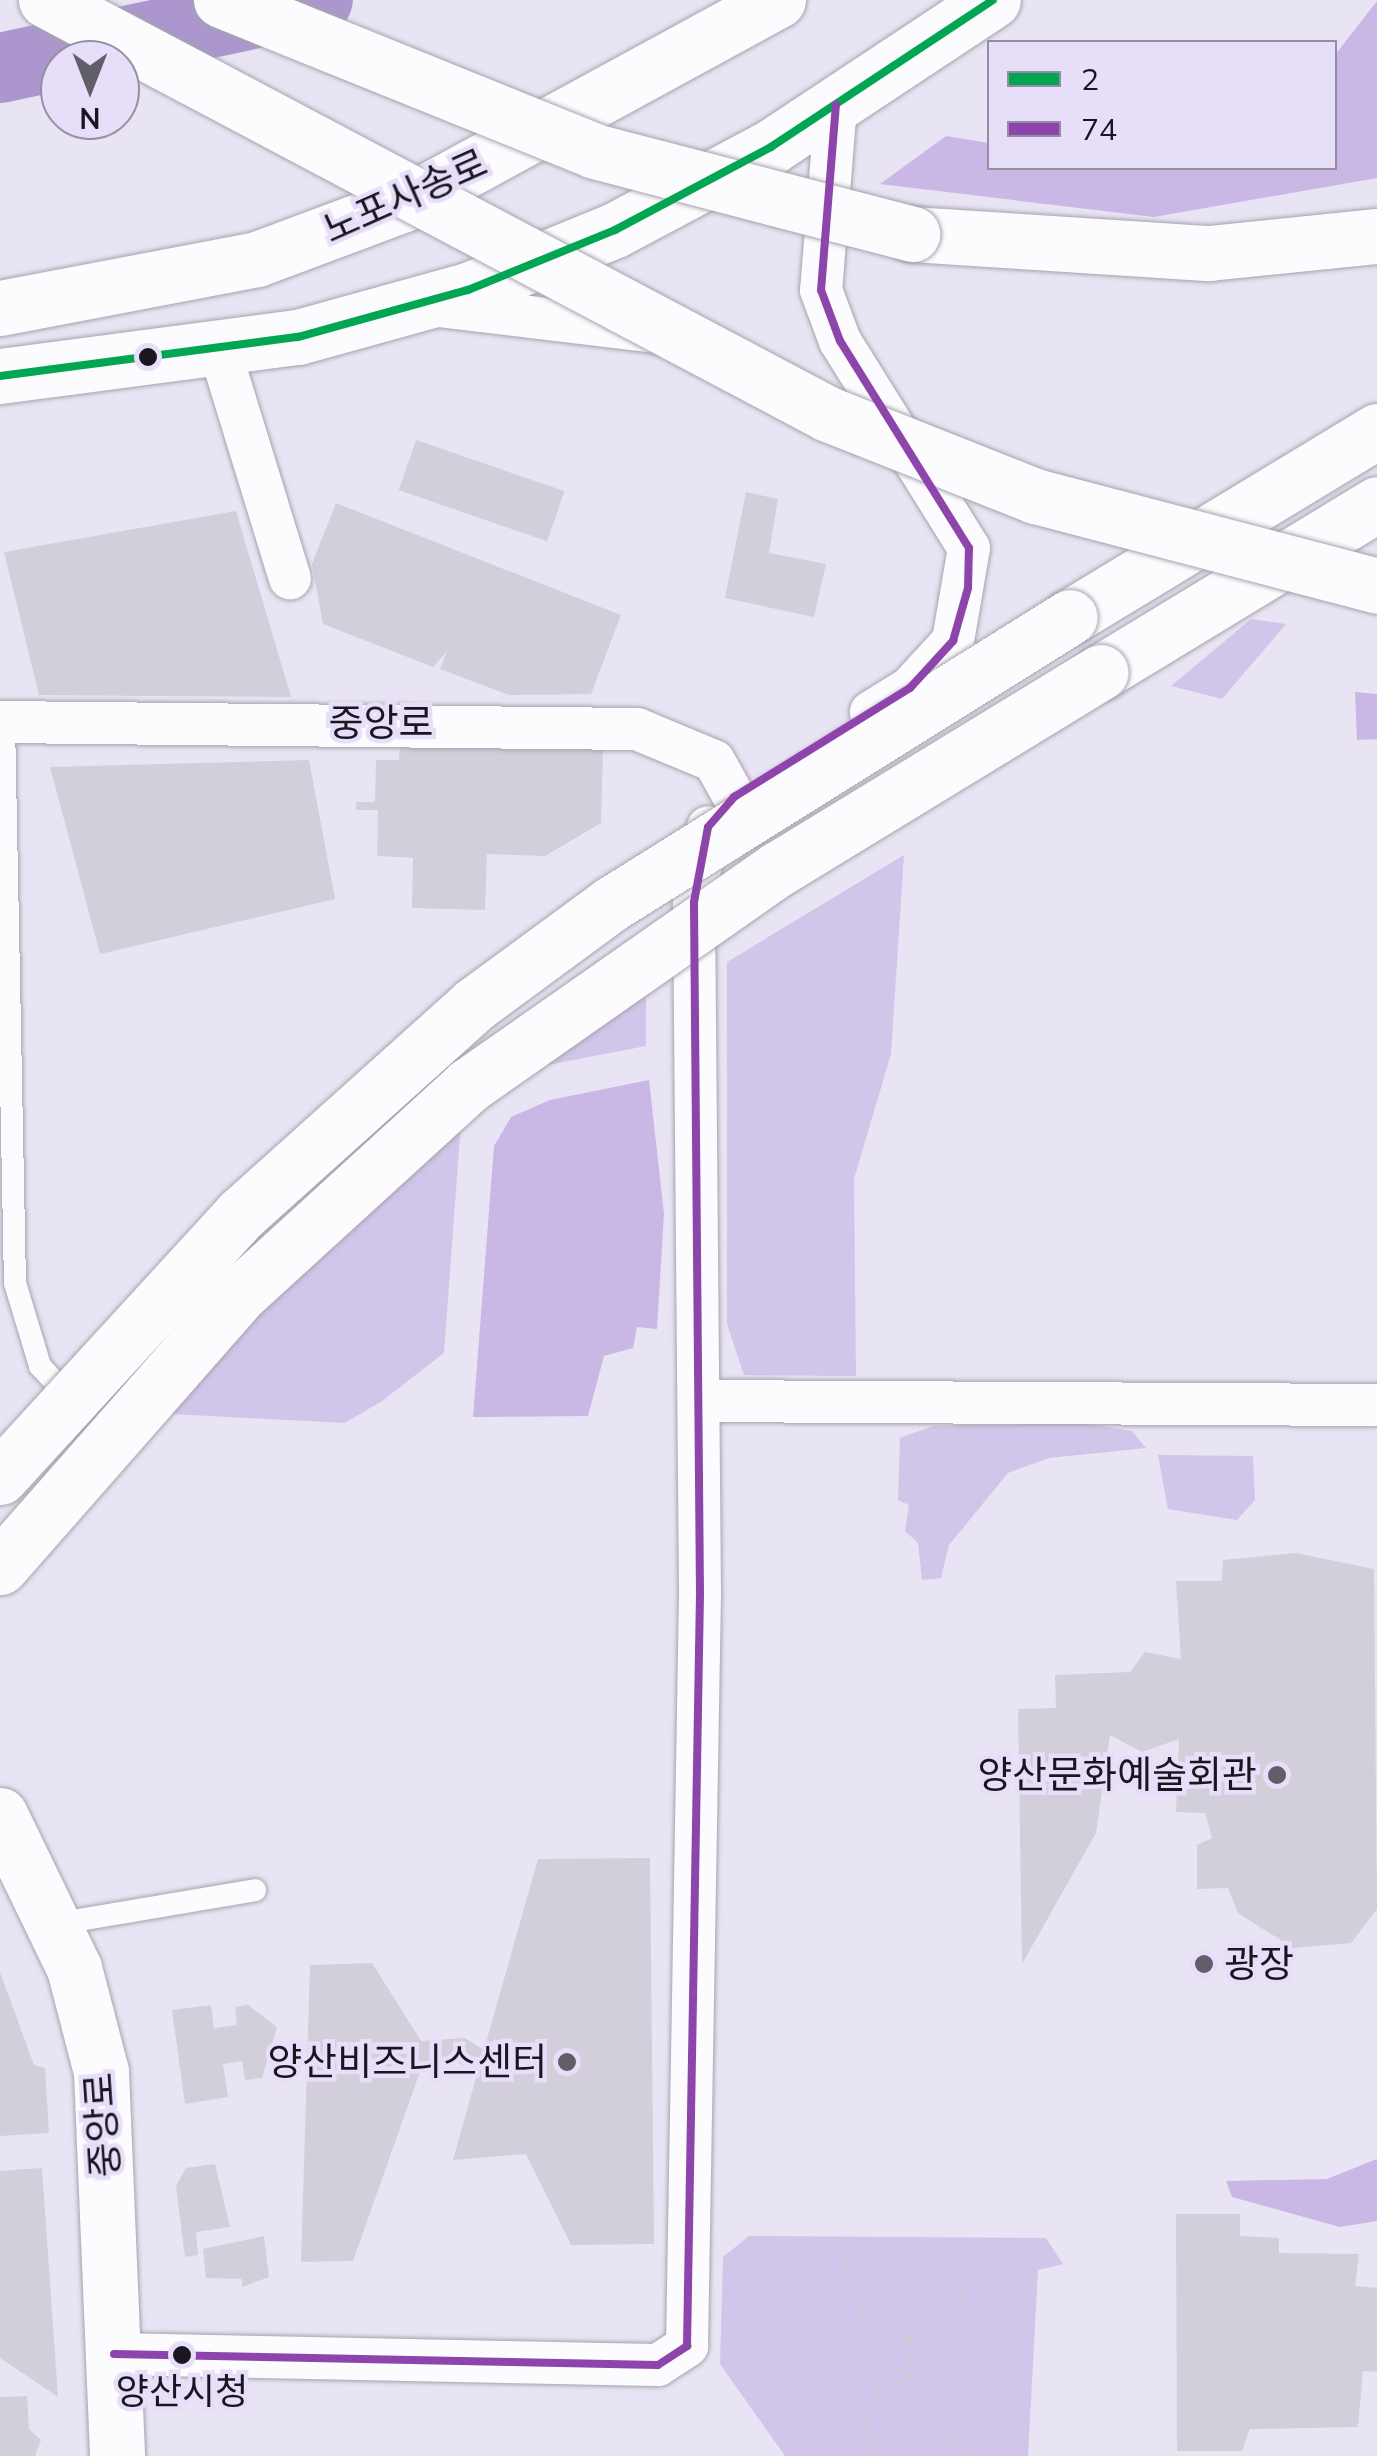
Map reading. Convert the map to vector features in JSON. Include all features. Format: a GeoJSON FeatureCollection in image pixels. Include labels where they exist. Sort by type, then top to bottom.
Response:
{"type":"FeatureCollection","features":[{"type":"Feature","properties":{"kind":"main road"},"geometry":{"type":"LineString","coordinates":[[46,0],[828,414],[1065,506],[1377,586]]}},
{"type":"Feature","properties":{"kind":"main road"},"geometry":{"type":"LineString","coordinates":[[221,0],[594,151],[912,234],[1173,253],[1377,236]]}},
{"type":"Feature","properties":{"kind":"main road","name":"노포사송로"},"geometry":{"type":"LineString","coordinates":[[0,308],[257,259],[404,204],[778,0]]}},
{"type":"Feature","properties":{"kind":"main road"},"geometry":{"type":"LineString","coordinates":[[0,376],[220,350],[419,303],[616,230],[836,104],[994,0]]}},
{"type":"Feature","properties":{"kind":"main road"},"geometry":{"type":"LineString","coordinates":[[0,1476],[241,1214],[475,1004],[611,904],[1070,617],[1377,431]]}},
{"type":"Feature","properties":{"kind":"main road"},"geometry":{"type":"LineString","coordinates":[[0,1567],[240,1294],[469,1086],[778,868],[1377,504]]}},
{"type":"Feature","properties":{"kind":"main road","name":"중앙로"},"geometry":{"type":"LineString","coordinates":[[0,1815],[55,1924],[101,2072],[117,2456]]}},
{"type":"Feature","properties":{"kind":"street"},"geometry":{"type":"LineString","coordinates":[[114,2354],[658,2365],[687,2346],[700,1401],[694,902],[708,827],[734,797],[910,688],[953,641],[969,548],[840,341],[821,290],[836,104]]}},
{"type":"Feature","properties":{"kind":"street"},"geometry":{"type":"LineString","coordinates":[[419,303],[697,336],[838,390],[908,449]]}},
{"type":"Feature","properties":{"kind":"street"},"geometry":{"type":"LineString","coordinates":[[220,350],[290,578]]}},
{"type":"Feature","properties":{"kind":"street","name":"중앙로"},"geometry":{"type":"LineString","coordinates":[[2,722],[637,729],[714,761],[734,797]]}},
{"type":"Feature","properties":{"kind":"street"},"geometry":{"type":"LineString","coordinates":[[700,1401],[1377,1404]]}},
{"type":"Feature","properties":{"kind":"lane"},"geometry":{"type":"LineString","coordinates":[[2,722],[15,1284],[40,1366],[98,1428]]}},
{"type":"Feature","properties":{"kind":"lane"},"geometry":{"type":"LineString","coordinates":[[55,1924],[255,1890]]}},
{"type":"Feature","properties":{"kind":"path"},"geometry":{"type":"LineString","coordinates":[[837,2237],[845,2284],[861,2309],[909,2338]]}},
{"type":"Feature","properties":{"kind":"path"},"geometry":{"type":"LineString","coordinates":[[909,2338],[960,2302],[979,2238]]}},
{"type":"Feature","properties":{"kind":"path"},"geometry":{"type":"LineString","coordinates":[[909,2338],[910,2375],[964,2456]]}},
{"type":"Feature","properties":{"kind":"path"},"geometry":{"type":"LineString","coordinates":[[872,2456],[866,2420],[878,2392],[910,2375]]}},
{"type":"Feature","properties":{"kind":"shaded area"},"geometry":{"type":"Polygon","coordinates":[[[1377,1],[1377,178],[1154,217],[880,184],[946,136],[987,143],[987,170],[1337,170],[1337,52],[1377,1]]]}},
{"type":"Feature","properties":{"kind":"shaded area"},"geometry":{"type":"Polygon","coordinates":[[[1251,619],[1286,624],[1222,699],[1171,686],[1251,619]]]}},
{"type":"Feature","properties":{"kind":"shaded area"},"geometry":{"type":"Polygon","coordinates":[[[1355,692],[1377,694],[1377,739],[1357,740],[1355,692]]]}},
{"type":"Feature","properties":{"kind":"shaded area"},"geometry":{"type":"Polygon","coordinates":[[[904,855],[891,1054],[854,1179],[856,1376],[744,1375],[727,1324],[727,962],[904,855]]]}},
{"type":"Feature","properties":{"kind":"shaded area"},"geometry":{"type":"Polygon","coordinates":[[[646,997],[646,1046],[501,1074],[462,1109],[444,1353],[382,1401],[345,1423],[171,1414],[114,1379],[414,1098],[495,1042],[646,997]]]}},
{"type":"Feature","properties":{"kind":"shaded area"},"geometry":{"type":"Polygon","coordinates":[[[649,1080],[664,1214],[657,1329],[637,1327],[633,1348],[604,1356],[588,1416],[473,1417],[494,1146],[511,1117],[550,1100],[649,1080]]]}},
{"type":"Feature","properties":{"kind":"shaded area"},"geometry":{"type":"Polygon","coordinates":[[[1084,1423],[1132,1431],[1146,1448],[1049,1458],[1008,1473],[949,1545],[941,1578],[922,1580],[918,1543],[905,1531],[909,1505],[898,1500],[900,1438],[933,1426],[1084,1423]]]}},
{"type":"Feature","properties":{"kind":"shaded area"},"geometry":{"type":"Polygon","coordinates":[[[1158,1455],[1253,1456],[1255,1500],[1237,1520],[1168,1509],[1158,1455]]]}},
{"type":"Feature","properties":{"kind":"shaded area"},"geometry":{"type":"Polygon","coordinates":[[[1377,2159],[1377,2221],[1340,2227],[1232,2197],[1226,2181],[1327,2179],[1377,2159]]]}},
{"type":"Feature","properties":{"kind":"shaded area"},"geometry":{"type":"Polygon","coordinates":[[[749,2236],[1046,2238],[1063,2264],[1038,2270],[1028,2456],[785,2456],[720,2364],[723,2257],[749,2236]]]}},
{"type":"Feature","properties":{"kind":"building"},"geometry":{"type":"Polygon","coordinates":[[[416,440],[564,491],[547,541],[399,490],[416,440]]]}},
{"type":"Feature","properties":{"kind":"building"},"geometry":{"type":"Polygon","coordinates":[[[746,492],[778,499],[769,553],[826,564],[814,617],[725,598],[746,492]]]}},
{"type":"Feature","properties":{"kind":"building"},"geometry":{"type":"Polygon","coordinates":[[[336,503],[621,615],[591,694],[509,695],[440,669],[447,651],[433,667],[323,624],[312,564],[336,503]]]}},
{"type":"Feature","properties":{"kind":"building"},"geometry":{"type":"Polygon","coordinates":[[[236,511],[291,697],[39,695],[4,552],[236,511]]]}},
{"type":"Feature","properties":{"kind":"building"},"geometry":{"type":"Polygon","coordinates":[[[400,744],[603,749],[601,823],[545,856],[487,854],[485,910],[412,908],[413,858],[377,856],[378,810],[356,810],[356,802],[375,802],[376,760],[399,760],[400,744]]]}},
{"type":"Feature","properties":{"kind":"building"},"geometry":{"type":"Polygon","coordinates":[[[309,760],[335,899],[100,954],[50,767],[309,760]]]}},
{"type":"Feature","properties":{"kind":"building","name":"양산문화예술회관"},"geometry":{"type":"Polygon","coordinates":[[[1296,1553],[1374,1569],[1377,1909],[1351,1943],[1293,1948],[1238,1913],[1228,1888],[1197,1889],[1197,1845],[1212,1838],[1205,1813],[1176,1812],[1179,1739],[1142,1752],[1110,1735],[1096,1833],[1022,1964],[1018,1709],[1056,1708],[1055,1675],[1130,1672],[1145,1652],[1181,1659],[1176,1581],[1222,1581],[1223,1560],[1296,1553]]]}},
{"type":"Feature","properties":{"kind":"building","name":"양산비즈니스센터"},"geometry":{"type":"Polygon","coordinates":[[[650,1858],[654,2244],[571,2245],[526,2154],[453,2160],[477,2074],[457,2062],[422,2066],[353,2261],[301,2262],[310,1965],[372,1963],[421,2041],[465,2038],[484,2050],[538,1859],[650,1858]]]}},
{"type":"Feature","properties":{"kind":"building"},"geometry":{"type":"Polygon","coordinates":[[[0,1972],[34,2065],[45,2068],[49,2133],[0,2136],[0,1972]]]}},
{"type":"Feature","properties":{"kind":"building"},"geometry":{"type":"Polygon","coordinates":[[[211,2005],[214,2028],[237,2025],[235,2007],[248,2005],[277,2027],[262,2078],[245,2080],[242,2061],[223,2064],[228,2097],[185,2104],[172,2010],[211,2005]]]}},
{"type":"Feature","properties":{"kind":"building"},"geometry":{"type":"Polygon","coordinates":[[[215,2164],[230,2227],[196,2232],[198,2255],[185,2257],[176,2186],[186,2168],[215,2164]]]}},
{"type":"Feature","properties":{"kind":"building"},"geometry":{"type":"Polygon","coordinates":[[[42,2168],[58,2397],[0,2358],[0,2171],[42,2168]]]}},
{"type":"Feature","properties":{"kind":"building"},"geometry":{"type":"Polygon","coordinates":[[[1176,2214],[1240,2214],[1240,2236],[1279,2238],[1279,2253],[1359,2254],[1355,2286],[1377,2288],[1377,2372],[1363,2371],[1358,2427],[1250,2429],[1242,2451],[1177,2451],[1176,2214]]]}},
{"type":"Feature","properties":{"kind":"building"},"geometry":{"type":"Polygon","coordinates":[[[264,2236],[269,2277],[242,2287],[242,2279],[206,2278],[203,2249],[264,2236]]]}},
{"type":"Feature","properties":{"kind":"building"},"geometry":{"type":"Polygon","coordinates":[[[27,2396],[29,2429],[41,2440],[35,2456],[0,2456],[0,2397],[27,2396]]]}},
{"type":"Feature","properties":{"kind":"waterway"},"geometry":{"type":"LineString","coordinates":[[0,68],[318,0]]}},
{"type":"Feature","properties":{"kind":"transit line","name":"2"},"geometry":{"type":"LineString","coordinates":[[0,376],[298,337],[468,290],[615,230],[771,147],[993,0]]}},
{"type":"Feature","properties":{"kind":"transit line","name":"74"},"geometry":{"type":"LineString","coordinates":[[114,2354],[658,2365],[687,2346],[700,1594],[694,902],[708,827],[734,797],[910,688],[953,641],[968,588],[969,548],[840,341],[821,290],[836,105]]}},
{"type":"Feature","properties":{"kind":"place","name":"양산문화예술회관"},"geometry":{"type":"Point","coordinates":[1277,1775]}},
{"type":"Feature","properties":{"kind":"place","name":"광장"},"geometry":{"type":"Point","coordinates":[1204,1964]}},
{"type":"Feature","properties":{"kind":"place","name":"양산비즈니스센터"},"geometry":{"type":"Point","coordinates":[567,2062]}},
{"type":"Feature","properties":{"kind":"place","name":"양산시청"},"geometry":{"type":"Point","coordinates":[182,2355]}}]}
